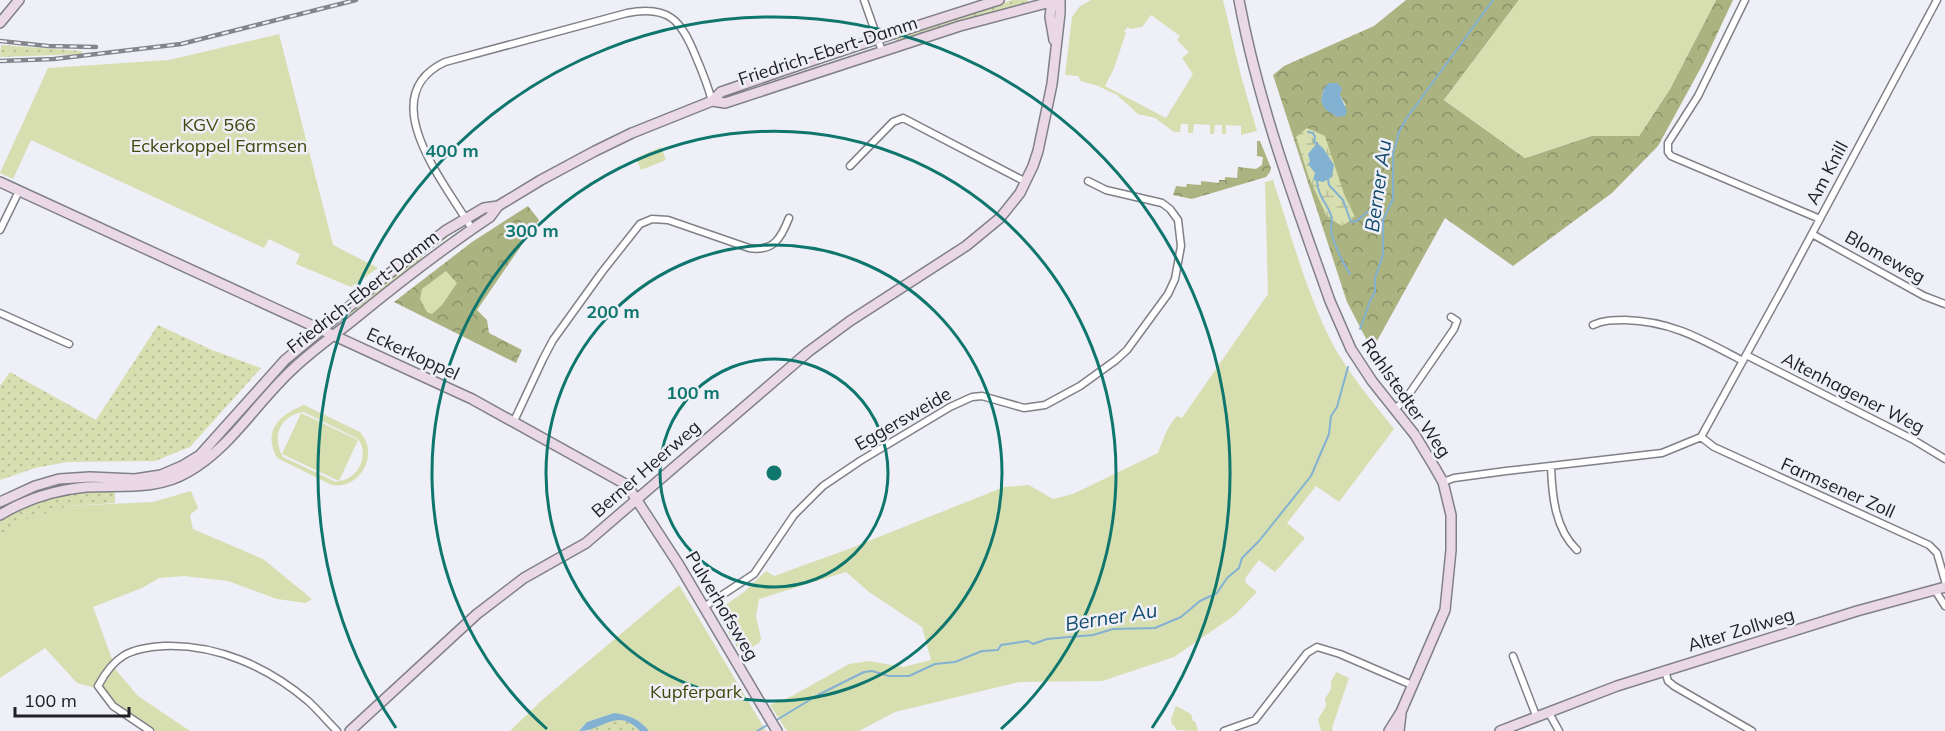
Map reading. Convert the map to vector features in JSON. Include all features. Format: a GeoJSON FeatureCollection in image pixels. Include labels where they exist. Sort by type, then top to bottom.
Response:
{"type":"FeatureCollection","features":[{"type":"Feature","properties":{"kind":"main road"},"geometry":{"type":"LineString","coordinates":[[0,22],[19,0]]}},
{"type":"Feature","properties":{"kind":"main road","name":"Friedrich-Ebert-Damm"},"geometry":{"type":"LineString","coordinates":[[0,515],[16,504],[59,490],[87,487],[136,487],[164,483],[205,462],[293,368],[331,335],[340,334],[422,265],[490,217],[498,206],[549,174],[632,133],[712,101],[721,92],[999,0]]}},
{"type":"Feature","properties":{"kind":"main road","name":"Rahlstedter Weg"},"geometry":{"type":"LineString","coordinates":[[1239,0],[1253,70],[1264,107],[1330,301],[1351,350],[1372,381],[1415,435],[1443,482],[1451,515],[1452,533],[1445,609],[1401,712],[1397,731]]}},
{"type":"Feature","properties":{"kind":"main road","name":"Friedrich-Ebert-Damm"},"geometry":{"type":"LineString","coordinates":[[712,101],[725,103],[960,26],[1055,1]]}},
{"type":"Feature","properties":{"kind":"main road","name":"Berner Heerweg"},"geometry":{"type":"LineString","coordinates":[[350,731],[444,643],[491,603],[524,578],[586,543],[746,404],[842,326],[987,231],[1008,210],[1026,182],[1036,158],[1045,119],[1056,51],[1055,1]]}},
{"type":"Feature","properties":{"kind":"main road"},"geometry":{"type":"LineString","coordinates":[[0,182],[331,335]]}},
{"type":"Feature","properties":{"kind":"main road","name":"Friedrich-Ebert-Damm"},"geometry":{"type":"LineString","coordinates":[[0,502],[35,486],[59,479],[135,478],[161,475],[182,466],[200,455],[285,360],[344,310],[420,249],[484,208],[498,206]]}},
{"type":"Feature","properties":{"kind":"main road"},"geometry":{"type":"LineString","coordinates":[[340,334],[344,310]]}},
{"type":"Feature","properties":{"kind":"main road","name":"Eckerkoppel"},"geometry":{"type":"LineString","coordinates":[[340,334],[514,421],[624,482],[638,498]]}},
{"type":"Feature","properties":{"kind":"main road","name":"Pulverhofsweg"},"geometry":{"type":"LineString","coordinates":[[638,498],[774,726]]}},
{"type":"Feature","properties":{"kind":"main road","name":"Alter Zollweg"},"geometry":{"type":"LineString","coordinates":[[1500,731],[1617,686],[1857,611],[1945,587]]}},
{"type":"Feature","properties":{"kind":"street"},"geometry":{"type":"LineString","coordinates":[[864,0],[882,51]]}},
{"type":"Feature","properties":{"kind":"street"},"geometry":{"type":"LineString","coordinates":[[1745,0],[1698,96],[1668,143],[1668,152],[1671,156],[1704,171],[1820,219]]}},
{"type":"Feature","properties":{"kind":"street","name":"Am Knill"},"geometry":{"type":"LineString","coordinates":[[1701,437],[1937,0]]}},
{"type":"Feature","properties":{"kind":"street"},"geometry":{"type":"LineString","coordinates":[[472,229],[427,156],[419,140],[415,124],[413,103],[417,91],[427,74],[439,65],[627,13],[654,11],[673,19],[687,33],[712,101]]}},
{"type":"Feature","properties":{"kind":"street"},"geometry":{"type":"LineString","coordinates":[[850,166],[893,122],[903,118],[1026,182]]}},
{"type":"Feature","properties":{"kind":"street","name":"Eggersweide"},"geometry":{"type":"LineString","coordinates":[[704,607],[754,574],[794,515],[823,486],[860,461],[950,407],[972,397],[982,396],[1031,408],[1045,405],[1080,386],[1123,354],[1173,286],[1181,258],[1178,220],[1162,203],[1106,190],[1088,181]]}},
{"type":"Feature","properties":{"kind":"street"},"geometry":{"type":"LineString","coordinates":[[0,231],[19,190]]}},
{"type":"Feature","properties":{"kind":"street"},"geometry":{"type":"LineString","coordinates":[[514,421],[554,340],[602,272],[640,224],[652,219],[668,220],[749,248],[759,249],[777,242],[789,218]]}},
{"type":"Feature","properties":{"kind":"street","name":"Blomeweg"},"geometry":{"type":"LineString","coordinates":[[1812,234],[1924,296],[1945,304]]}},
{"type":"Feature","properties":{"kind":"street"},"geometry":{"type":"LineString","coordinates":[[0,313],[69,344]]}},
{"type":"Feature","properties":{"kind":"street"},"geometry":{"type":"LineString","coordinates":[[1395,409],[1405,400],[1454,329],[1457,321],[1451,317]]}},
{"type":"Feature","properties":{"kind":"street"},"geometry":{"type":"LineString","coordinates":[[1593,325],[1601,321],[1648,321],[1669,326],[1708,341],[1744,358]]}},
{"type":"Feature","properties":{"kind":"street","name":"Altenhagener Weg"},"geometry":{"type":"LineString","coordinates":[[1744,358],[1912,439],[1945,459]]}},
{"type":"Feature","properties":{"kind":"street"},"geometry":{"type":"LineString","coordinates":[[1443,482],[1474,475],[1662,453],[1701,437]]}},
{"type":"Feature","properties":{"kind":"street","name":"Farmsener Zoll"},"geometry":{"type":"LineString","coordinates":[[1701,437],[1714,447],[1929,545],[1937,553],[1945,581]]}},
{"type":"Feature","properties":{"kind":"street"},"geometry":{"type":"LineString","coordinates":[[1551,466],[1553,496],[1558,518],[1568,541],[1577,550]]}},
{"type":"Feature","properties":{"kind":"street"},"geometry":{"type":"LineString","coordinates":[[1935,590],[1945,606]]}},
{"type":"Feature","properties":{"kind":"street"},"geometry":{"type":"LineString","coordinates":[[150,731],[113,706],[98,687],[112,663],[124,654],[151,647],[173,646],[196,647],[218,652],[264,672],[309,702],[336,731]]}},
{"type":"Feature","properties":{"kind":"street"},"geometry":{"type":"LineString","coordinates":[[1224,731],[1255,720],[1307,653],[1317,647],[1340,654],[1412,685]]}},
{"type":"Feature","properties":{"kind":"street"},"geometry":{"type":"LineString","coordinates":[[1513,656],[1537,718]]}},
{"type":"Feature","properties":{"kind":"street"},"geometry":{"type":"LineString","coordinates":[[1665,671],[1668,681],[1674,686],[1752,731]]}},
{"type":"Feature","properties":{"kind":"street"},"geometry":{"type":"LineString","coordinates":[[1549,713],[1559,731]]}},
{"type":"Feature","properties":{"kind":"green space"},"geometry":{"type":"Polygon","coordinates":[[[1012,0],[1028,0],[1028,5],[944,26],[896,42],[895,37],[1012,0]]]}},
{"type":"Feature","properties":{"kind":"green space"},"geometry":{"type":"Polygon","coordinates":[[[1091,0],[1223,0],[1257,131],[1241,135],[1241,126],[1226,125],[1226,134],[1222,134],[1222,125],[1215,125],[1214,134],[1210,134],[1210,125],[1194,124],[1193,133],[1188,133],[1188,124],[1181,124],[1180,132],[1174,132],[1155,118],[1138,114],[1117,95],[1081,81],[1078,76],[1065,75],[1072,17],[1080,6],[1091,0]],[[1151,15],[1142,27],[1130,29],[1128,27],[1124,31],[1126,33],[1114,68],[1105,86],[1166,118],[1193,74],[1182,58],[1189,52],[1177,40],[1180,36],[1151,15]]]}},
{"type":"Feature","properties":{"kind":"green space"},"geometry":{"type":"Polygon","coordinates":[[[1406,0],[1519,0],[1444,100],[1525,158],[1591,136],[1639,136],[1670,89],[1716,0],[1733,0],[1704,62],[1658,146],[1612,193],[1513,266],[1445,218],[1372,350],[1347,302],[1273,75],[1284,66],[1374,26],[1406,0]],[[1324,88],[1321,101],[1346,106],[1340,95],[1324,88]]]}},
{"type":"Feature","properties":{"kind":"green space"},"geometry":{"type":"Polygon","coordinates":[[[1519,0],[1716,0],[1670,89],[1639,136],[1591,136],[1525,158],[1444,100],[1519,0]]]}},
{"type":"Feature","properties":{"kind":"green space","name":"KGV 566 Eckerkoppel Farmsen"},"geometry":{"type":"Polygon","coordinates":[[[279,34],[333,245],[378,268],[351,287],[296,264],[300,254],[269,239],[264,248],[31,140],[13,179],[0,173],[48,68],[169,60],[279,34]]]}},
{"type":"Feature","properties":{"kind":"green space"},"geometry":{"type":"Polygon","coordinates":[[[1,45],[82,51],[81,54],[0,57],[1,45]]]}},
{"type":"Feature","properties":{"kind":"green space"},"geometry":{"type":"Polygon","coordinates":[[[1307,128],[1325,136],[1344,194],[1355,217],[1342,226],[1327,217],[1309,178],[1296,137],[1307,128]]]}},
{"type":"Feature","properties":{"kind":"green space"},"geometry":{"type":"Polygon","coordinates":[[[1257,141],[1260,141],[1271,168],[1266,177],[1192,199],[1173,195],[1176,186],[1201,185],[1201,181],[1219,183],[1219,180],[1225,180],[1225,177],[1237,178],[1238,167],[1256,169],[1262,165],[1263,157],[1257,156],[1257,141]]]}},
{"type":"Feature","properties":{"kind":"green space"},"geometry":{"type":"Polygon","coordinates":[[[661,147],[666,160],[641,170],[636,158],[661,147]]]}},
{"type":"Feature","properties":{"kind":"green space"},"geometry":{"type":"Polygon","coordinates":[[[1273,180],[1307,283],[1332,343],[1353,376],[1394,429],[1339,502],[1316,486],[1287,523],[1305,538],[1275,572],[1259,560],[1246,577],[1245,582],[1257,592],[1235,615],[1174,657],[1102,681],[1019,682],[895,712],[859,731],[787,731],[770,705],[792,696],[849,664],[869,661],[903,667],[931,660],[922,627],[869,592],[846,572],[759,599],[756,616],[761,639],[759,643],[741,654],[718,615],[720,609],[744,592],[766,571],[774,576],[1004,487],[1029,485],[1053,499],[1073,494],[1158,453],[1171,424],[1177,416],[1182,418],[1268,294],[1265,182],[1273,180]]]}},
{"type":"Feature","properties":{"kind":"green space"},"geometry":{"type":"Polygon","coordinates":[[[528,206],[539,220],[477,310],[487,320],[489,333],[522,350],[516,363],[394,302],[472,242],[528,206]]]}},
{"type":"Feature","properties":{"kind":"green space"},"geometry":{"type":"Polygon","coordinates":[[[446,235],[448,237],[417,263],[352,316],[346,318],[382,285],[446,235]]]}},
{"type":"Feature","properties":{"kind":"green space"},"geometry":{"type":"Polygon","coordinates":[[[446,271],[457,283],[442,305],[432,314],[427,312],[420,299],[422,289],[446,271]]]}},
{"type":"Feature","properties":{"kind":"green space"},"geometry":{"type":"Polygon","coordinates":[[[158,325],[212,350],[261,368],[190,447],[155,461],[67,462],[35,468],[0,480],[0,386],[10,372],[96,420],[158,325]]]}},
{"type":"Feature","properties":{"kind":"green space"},"geometry":{"type":"Polygon","coordinates":[[[304,405],[360,432],[367,445],[368,457],[363,471],[353,481],[332,485],[277,458],[273,448],[273,432],[281,419],[304,405]],[[304,412],[289,417],[280,428],[278,435],[279,449],[283,457],[336,482],[352,476],[357,471],[363,452],[358,439],[304,412]]]}},
{"type":"Feature","properties":{"kind":"green space"},"geometry":{"type":"Polygon","coordinates":[[[301,413],[358,440],[339,481],[282,454],[301,413]]]}},
{"type":"Feature","properties":{"kind":"green space"},"geometry":{"type":"Polygon","coordinates":[[[115,491],[115,503],[68,506],[0,536],[0,520],[24,508],[59,496],[115,491]]]}},
{"type":"Feature","properties":{"kind":"green space"},"geometry":{"type":"Polygon","coordinates":[[[191,491],[198,508],[190,515],[193,529],[263,559],[312,599],[306,603],[277,599],[228,581],[184,576],[159,578],[142,588],[93,607],[116,670],[138,696],[190,731],[146,731],[104,700],[95,688],[77,683],[45,648],[0,678],[0,536],[23,520],[68,506],[153,502],[191,491]]]}},
{"type":"Feature","properties":{"kind":"green space","name":"Kupferpark"},"geometry":{"type":"Polygon","coordinates":[[[679,585],[766,731],[649,731],[614,713],[587,722],[579,731],[510,731],[541,701],[679,585]]]}},
{"type":"Feature","properties":{"kind":"green space"},"geometry":{"type":"Polygon","coordinates":[[[1336,672],[1349,678],[1332,728],[1333,731],[1321,731],[1318,719],[1326,706],[1325,699],[1336,672]]]}},
{"type":"Feature","properties":{"kind":"green space"},"geometry":{"type":"Polygon","coordinates":[[[1176,706],[1191,714],[1198,731],[1176,730],[1171,719],[1176,706]]]}},
{"type":"Feature","properties":{"kind":"green space"},"geometry":{"type":"Polygon","coordinates":[[[620,719],[631,723],[640,731],[587,731],[610,720],[620,719]]]}},
{"type":"Feature","properties":{"kind":"water"},"geometry":{"type":"Polygon","coordinates":[[[1329,83],[1337,83],[1342,88],[1340,95],[1347,111],[1345,116],[1337,117],[1325,109],[1321,101],[1324,88],[1329,83]]]}},
{"type":"Feature","properties":{"kind":"water"},"geometry":{"type":"Polygon","coordinates":[[[1317,143],[1334,165],[1332,177],[1323,182],[1313,180],[1315,173],[1308,164],[1310,161],[1308,154],[1317,143]]]}},
{"type":"Feature","properties":{"kind":"water"},"geometry":{"type":"Polygon","coordinates":[[[614,713],[633,718],[649,731],[640,731],[624,720],[617,720],[579,731],[587,722],[614,713]]]}},
{"type":"Feature","properties":{"kind":"waterway","name":"Berner Au"},"geometry":{"type":"LineString","coordinates":[[1360,329],[1375,292],[1375,278],[1383,255],[1383,220],[1393,199],[1393,154],[1399,132],[1406,119],[1493,0]]}},
{"type":"Feature","properties":{"kind":"waterway"},"geometry":{"type":"LineString","coordinates":[[1308,132],[1313,133],[1314,142],[1317,143]]}},
{"type":"Feature","properties":{"kind":"waterway"},"geometry":{"type":"LineString","coordinates":[[1328,179],[1329,185],[1343,200],[1351,222],[1357,221],[1367,212],[1372,213]]}},
{"type":"Feature","properties":{"kind":"waterway"},"geometry":{"type":"LineString","coordinates":[[1317,181],[1331,215],[1334,240],[1350,274]]}},
{"type":"Feature","properties":{"kind":"waterway","name":"Berner Au"},"geometry":{"type":"LineString","coordinates":[[775,721],[818,695],[864,672],[909,676],[935,664],[955,662],[982,651],[998,650],[1001,645],[1028,641],[1033,644],[1047,639],[1093,635],[1113,629],[1155,628],[1181,617],[1200,601],[1217,593],[1227,578],[1239,568],[1242,558],[1259,541],[1311,476],[1329,434],[1331,416],[1337,407],[1348,367]]}},
{"type":"Feature","properties":{"kind":"waterway","name":"Berner Au"},"geometry":{"type":"LineString","coordinates":[[757,731],[771,723]]}},
{"type":"Feature","properties":{"kind":"railway"},"geometry":{"type":"LineString","coordinates":[[0,61],[54,59],[181,44],[356,0]]}},
{"type":"Feature","properties":{"kind":"railway"},"geometry":{"type":"LineString","coordinates":[[0,41],[48,46],[96,47]]}}]}
